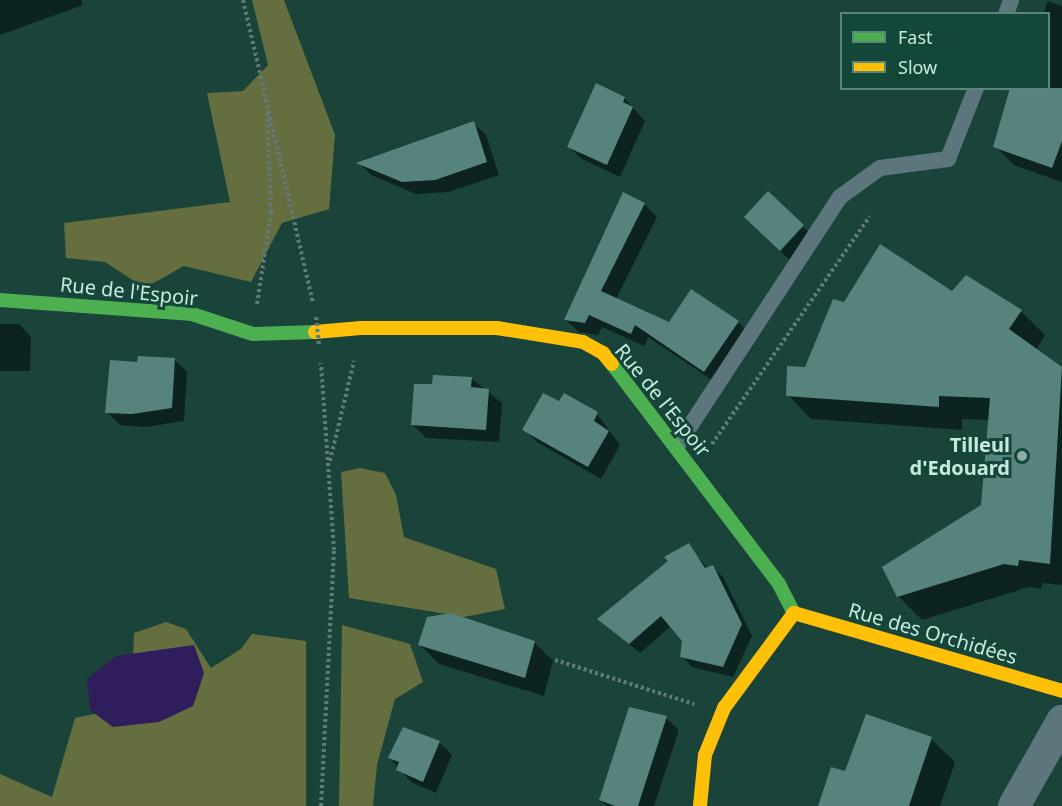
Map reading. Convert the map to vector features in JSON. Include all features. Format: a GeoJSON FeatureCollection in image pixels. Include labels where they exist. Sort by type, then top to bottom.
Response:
{"type":"FeatureCollection","features":[{"type":"Feature","properties":{"kind":"street","name":"Rue de l'Espoir"},"geometry":{"type":"LineString","coordinates":[[0,300],[192,314],[253,334],[279,336],[361,328],[497,328],[583,342],[603,353],[677,446],[779,584],[794,613]]}},
{"type":"Feature","properties":{"kind":"street","name":"Rue des Orchidées"},"geometry":{"type":"LineString","coordinates":[[794,613],[1062,691]]}},
{"type":"Feature","properties":{"kind":"street"},"geometry":{"type":"LineString","coordinates":[[700,806],[705,755],[722,713],[794,613]]}},
{"type":"Feature","properties":{"kind":"street"},"geometry":{"type":"LineString","coordinates":[[1014,806],[1062,721]]}},
{"type":"Feature","properties":{"kind":"lane"},"geometry":{"type":"LineString","coordinates":[[677,446],[840,197],[880,168],[948,159],[975,90]]}},
{"type":"Feature","properties":{"kind":"path"},"geometry":{"type":"LineString","coordinates":[[243,0],[316,317],[319,345],[334,550],[321,806]]}},
{"type":"Feature","properties":{"kind":"path"},"geometry":{"type":"LineString","coordinates":[[253,334],[271,212],[267,98]]}},
{"type":"Feature","properties":{"kind":"path"},"geometry":{"type":"LineString","coordinates":[[694,469],[870,216]]}},
{"type":"Feature","properties":{"kind":"path"},"geometry":{"type":"LineString","coordinates":[[328,467],[361,328]]}},
{"type":"Feature","properties":{"kind":"path"},"geometry":{"type":"LineString","coordinates":[[555,660],[722,713]]}},
{"type":"Feature","properties":{"kind":"green space"},"geometry":{"type":"Polygon","coordinates":[[[252,0],[284,0],[335,135],[329,209],[282,223],[251,282],[184,266],[145,288],[105,262],[66,258],[64,223],[230,202],[207,93],[243,91],[268,65],[252,0]]]}},
{"type":"Feature","properties":{"kind":"green space"},"geometry":{"type":"Polygon","coordinates":[[[360,468],[385,473],[396,495],[404,537],[496,569],[505,609],[464,617],[349,598],[341,472],[360,468]]]}},
{"type":"Feature","properties":{"kind":"green space"},"geometry":{"type":"Polygon","coordinates":[[[166,622],[186,629],[211,668],[241,649],[252,634],[306,641],[306,806],[0,806],[0,774],[52,797],[75,718],[118,709],[132,688],[134,633],[166,622]]]}},
{"type":"Feature","properties":{"kind":"green space"},"geometry":{"type":"Polygon","coordinates":[[[342,625],[410,644],[423,682],[395,699],[377,765],[373,806],[339,806],[342,625]]]}},
{"type":"Feature","properties":{"kind":"shaded area"},"geometry":{"type":"Polygon","coordinates":[[[194,645],[204,673],[193,706],[159,722],[113,727],[90,710],[87,679],[116,656],[194,645]]]}},
{"type":"Feature","properties":{"kind":"building"},"geometry":{"type":"Polygon","coordinates":[[[596,83],[625,97],[623,102],[633,107],[607,165],[567,147],[596,83]]]}},
{"type":"Feature","properties":{"kind":"building"},"geometry":{"type":"Polygon","coordinates":[[[1062,88],[1062,141],[1052,168],[993,147],[1009,90],[1062,88]]]}},
{"type":"Feature","properties":{"kind":"building"},"geometry":{"type":"Polygon","coordinates":[[[474,121],[487,162],[435,180],[402,182],[356,163],[474,121]]]}},
{"type":"Feature","properties":{"kind":"building"},"geometry":{"type":"Polygon","coordinates":[[[768,191],[804,225],[780,251],[744,217],[768,191]]]}},
{"type":"Feature","properties":{"kind":"building"},"geometry":{"type":"Polygon","coordinates":[[[623,192],[645,203],[601,291],[669,322],[691,289],[739,321],[704,372],[635,325],[631,334],[589,315],[585,323],[564,320],[623,192]]]}},
{"type":"Feature","properties":{"kind":"building","name":"Tilleul d'Edouard"},"geometry":{"type":"Polygon","coordinates":[[[880,244],[952,291],[966,275],[1022,310],[1009,329],[1062,367],[1050,564],[1019,560],[1018,566],[1004,564],[897,597],[882,567],[981,505],[990,398],[939,396],[939,407],[786,396],[787,366],[805,367],[833,299],[844,302],[880,244]]]}},
{"type":"Feature","properties":{"kind":"building"},"geometry":{"type":"Polygon","coordinates":[[[138,356],[175,358],[172,408],[132,414],[105,413],[110,360],[137,362],[138,356]]]}},
{"type":"Feature","properties":{"kind":"building"},"geometry":{"type":"Polygon","coordinates":[[[433,375],[472,377],[471,387],[489,389],[486,430],[411,425],[414,384],[432,384],[433,375]]]}},
{"type":"Feature","properties":{"kind":"building"},"geometry":{"type":"Polygon","coordinates":[[[543,393],[559,401],[564,393],[598,412],[594,421],[609,431],[588,467],[522,430],[543,393]]]}},
{"type":"Feature","properties":{"kind":"building"},"geometry":{"type":"Polygon","coordinates":[[[689,543],[705,568],[713,565],[742,624],[723,667],[680,657],[682,641],[661,616],[629,644],[597,619],[668,561],[664,557],[689,543]]]}},
{"type":"Feature","properties":{"kind":"building"},"geometry":{"type":"Polygon","coordinates":[[[451,613],[535,641],[525,678],[418,645],[427,617],[451,613]]]}},
{"type":"Feature","properties":{"kind":"building"},"geometry":{"type":"Polygon","coordinates":[[[629,707],[667,716],[638,806],[615,806],[599,800],[629,707]]]}},
{"type":"Feature","properties":{"kind":"building"},"geometry":{"type":"Polygon","coordinates":[[[866,714],[932,737],[909,806],[818,806],[831,767],[845,771],[866,714]]]}},
{"type":"Feature","properties":{"kind":"building"},"geometry":{"type":"Polygon","coordinates":[[[403,727],[440,741],[423,782],[396,770],[399,762],[388,758],[403,727]]]}},
{"type":"Feature","properties":{"kind":"traffic: fast"},"geometry":{"type":"LineString","coordinates":[[0,300],[192,314],[253,334],[315,332]]}},
{"type":"Feature","properties":{"kind":"traffic: fast"},"geometry":{"type":"LineString","coordinates":[[612,364],[779,584],[794,613]]}},
{"type":"Feature","properties":{"kind":"traffic: slow"},"geometry":{"type":"LineString","coordinates":[[315,332],[361,328],[497,328],[583,342],[603,353],[612,364]]}},
{"type":"Feature","properties":{"kind":"traffic: slow"},"geometry":{"type":"LineString","coordinates":[[794,613],[1062,691]]}},
{"type":"Feature","properties":{"kind":"traffic: slow"},"geometry":{"type":"LineString","coordinates":[[700,806],[705,755],[724,708],[794,613]]}},
{"type":"Feature","properties":{"kind":"place","name":"Tilleul d'Edouard"},"geometry":{"type":"Point","coordinates":[1022,456]}}]}
